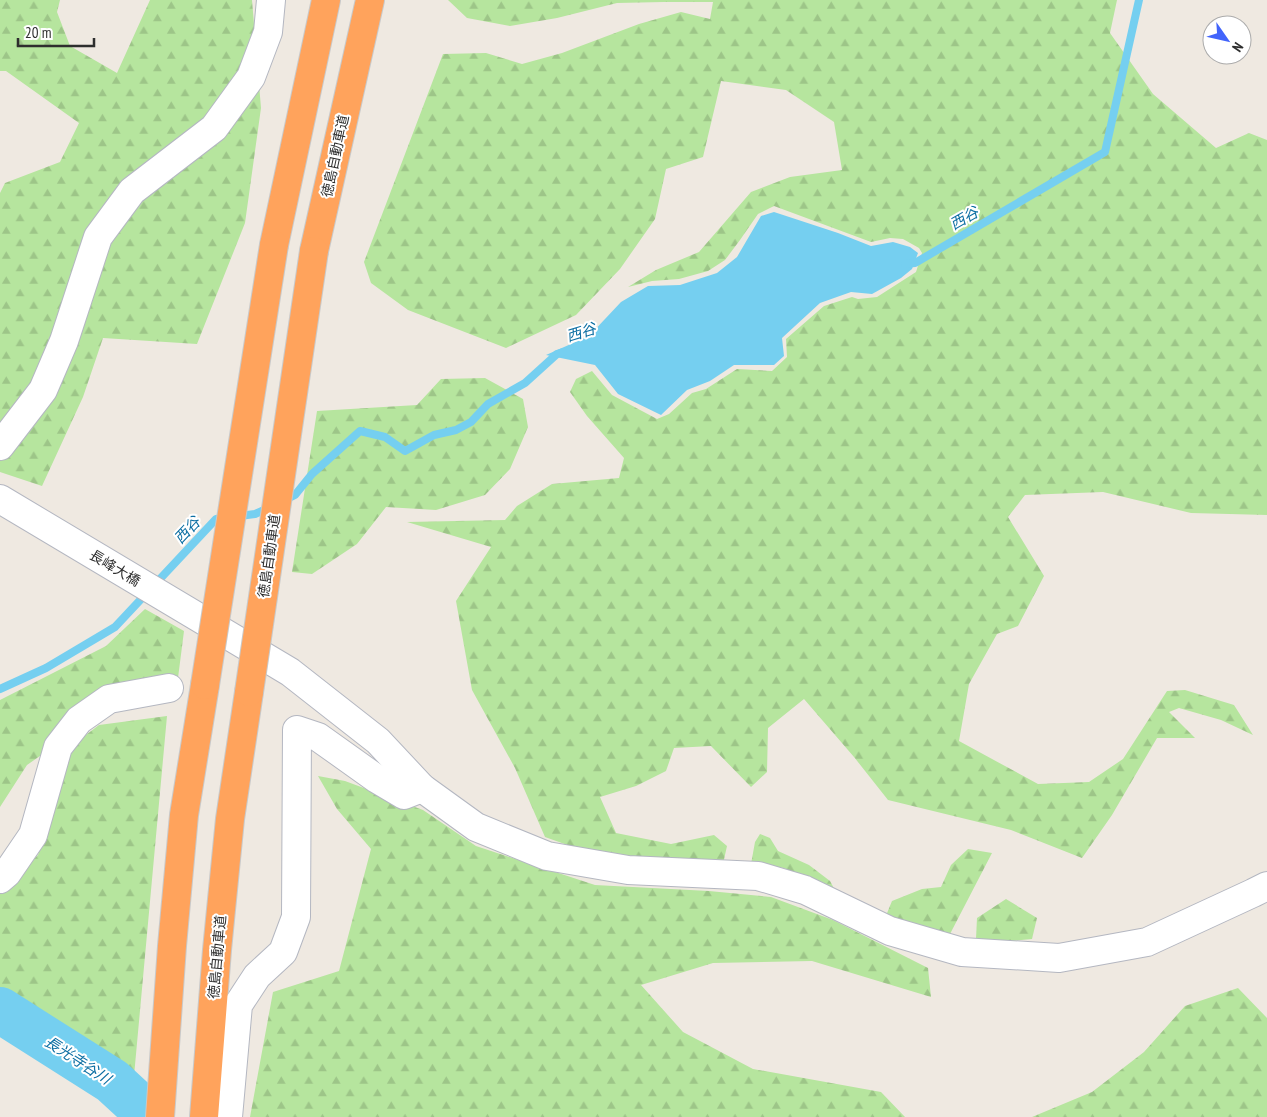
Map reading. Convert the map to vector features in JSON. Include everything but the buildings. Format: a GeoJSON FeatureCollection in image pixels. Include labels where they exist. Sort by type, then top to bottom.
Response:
{"type":"FeatureCollection","features":[{"type":"Feature","properties":{"kind":"highway"},"geometry":{"type":"LineString","coordinates":[[160,1117],[172,946],[184,815],[274,245],[326,0]]}},
{"type":"Feature","properties":{"kind":"highway","name":"徳島自動車道"},"geometry":{"type":"LineString","coordinates":[[204,1117],[217,950],[230,819],[314,251],[370,0]]}},
{"type":"Feature","properties":{"kind":"street"},"geometry":{"type":"LineString","coordinates":[[0,446],[43,390],[64,341],[98,237],[132,191],[214,128],[250,76],[268,32],[271,0]]}},
{"type":"Feature","properties":{"kind":"street","name":"長峰大橋"},"geometry":{"type":"LineString","coordinates":[[0,499],[290,672],[378,742],[422,788],[476,827],[547,856],[628,870],[758,876],[804,890],[890,931],[962,952],[1059,958],[1147,942],[1267,886]]}},
{"type":"Feature","properties":{"kind":"street"},"geometry":{"type":"LineString","coordinates":[[0,879],[8,873],[34,835],[58,747],[79,720],[109,699],[169,688]]}},
{"type":"Feature","properties":{"kind":"street"},"geometry":{"type":"LineString","coordinates":[[228,1117],[238,1005],[257,976],[283,952],[296,917],[297,730],[318,737],[377,780],[404,795],[422,788]]}},
{"type":"Feature","properties":{"kind":"green space"},"geometry":{"type":"Polygon","coordinates":[[[0,0],[60,0],[57,12],[70,46],[117,73],[150,0],[252,0],[261,108],[245,223],[197,344],[103,338],[83,397],[42,486],[0,472],[0,193],[5,183],[60,162],[79,123],[6,71],[0,71],[0,0]]]}},
{"type":"Feature","properties":{"kind":"green space"},"geometry":{"type":"Polygon","coordinates":[[[448,0],[1117,0],[1110,33],[1153,94],[1216,148],[1249,133],[1267,140],[1267,515],[1191,513],[1103,492],[1025,495],[1008,517],[1044,576],[1018,626],[997,634],[969,684],[959,741],[1038,784],[1089,782],[1123,759],[1167,691],[1185,690],[1234,705],[1253,735],[1221,720],[1179,708],[1169,712],[1195,738],[1157,738],[1112,815],[1082,858],[1011,830],[888,800],[804,699],[768,728],[767,772],[751,787],[711,746],[674,748],[666,771],[636,786],[600,797],[616,833],[671,844],[714,835],[727,846],[723,864],[587,852],[545,837],[515,768],[472,690],[456,601],[491,547],[407,522],[505,520],[517,506],[552,484],[619,478],[624,458],[587,416],[570,392],[576,379],[592,371],[612,395],[657,419],[669,414],[692,393],[706,389],[737,369],[772,371],[787,357],[786,339],[824,306],[852,297],[858,299],[877,297],[916,272],[922,253],[919,248],[903,239],[890,238],[871,242],[774,206],[758,214],[725,260],[708,271],[679,279],[652,281],[628,287],[656,270],[699,252],[751,192],[790,177],[842,170],[834,122],[786,90],[721,81],[703,157],[666,169],[655,219],[620,269],[576,315],[506,348],[408,310],[371,283],[364,262],[443,54],[486,53],[522,64],[562,53],[639,24],[681,12],[710,19],[713,2],[617,3],[557,18],[510,26],[467,18],[448,0]]]}},
{"type":"Feature","properties":{"kind":"green space"},"geometry":{"type":"Polygon","coordinates":[[[485,378],[523,399],[528,427],[510,469],[485,495],[436,510],[386,507],[357,544],[312,574],[292,572],[317,411],[417,405],[441,379],[485,378]]]}},
{"type":"Feature","properties":{"kind":"green space"},"geometry":{"type":"Polygon","coordinates":[[[145,609],[184,631],[178,678],[114,687],[50,749],[27,765],[0,807],[0,700],[106,646],[145,609]]]}},
{"type":"Feature","properties":{"kind":"green space"},"geometry":{"type":"Polygon","coordinates":[[[167,716],[134,1076],[0,995],[0,891],[38,855],[74,744],[99,725],[167,716]]]}},
{"type":"Feature","properties":{"kind":"green space"},"geometry":{"type":"Polygon","coordinates":[[[318,776],[345,781],[423,810],[476,846],[595,885],[709,891],[771,897],[833,920],[928,968],[931,997],[812,961],[713,963],[641,985],[683,1032],[753,1069],[881,1092],[905,1117],[250,1117],[273,992],[339,971],[371,849],[337,809],[318,776]]]}},
{"type":"Feature","properties":{"kind":"green space"},"geometry":{"type":"Polygon","coordinates":[[[760,834],[770,838],[778,851],[809,865],[830,881],[837,894],[784,868],[751,864],[755,842],[760,834]]]}},
{"type":"Feature","properties":{"kind":"green space"},"geometry":{"type":"Polygon","coordinates":[[[968,849],[992,853],[950,934],[901,925],[885,918],[892,901],[922,889],[941,887],[951,865],[968,849]]]}},
{"type":"Feature","properties":{"kind":"green space"},"geometry":{"type":"Polygon","coordinates":[[[1006,899],[1037,918],[1032,939],[999,942],[976,939],[977,918],[1006,899]]]}},
{"type":"Feature","properties":{"kind":"green space"},"geometry":{"type":"Polygon","coordinates":[[[1238,988],[1267,1018],[1267,1117],[1032,1117],[1092,1092],[1144,1052],[1185,1006],[1238,988]]]}},
{"type":"Feature","properties":{"kind":"water"},"geometry":{"type":"Polygon","coordinates":[[[774,212],[871,246],[893,242],[910,247],[918,253],[912,269],[901,278],[872,294],[851,292],[820,303],[782,338],[784,356],[774,365],[734,365],[710,381],[687,390],[661,415],[618,394],[595,365],[546,355],[589,336],[621,302],[648,286],[680,285],[717,273],[737,257],[761,216],[774,212]]]}},
{"type":"Feature","properties":{"kind":"waterway","name":"西谷"},"geometry":{"type":"LineString","coordinates":[[905,264],[915,263],[1105,152],[1139,0]]}},
{"type":"Feature","properties":{"kind":"waterway","name":"西谷"},"geometry":{"type":"LineString","coordinates":[[283,501],[295,495],[312,474],[360,431],[385,437],[405,451],[434,435],[456,430],[471,422],[488,404],[525,383],[557,354],[563,352]]}},
{"type":"Feature","properties":{"kind":"waterway","name":"西谷"},"geometry":{"type":"LineString","coordinates":[[0,689],[46,668],[115,627],[216,519],[255,514],[271,507]]}},
{"type":"Feature","properties":{"kind":"waterway","name":"長光寺谷川"},"geometry":{"type":"LineString","coordinates":[[0,1010],[112,1081],[151,1117]]}}]}
